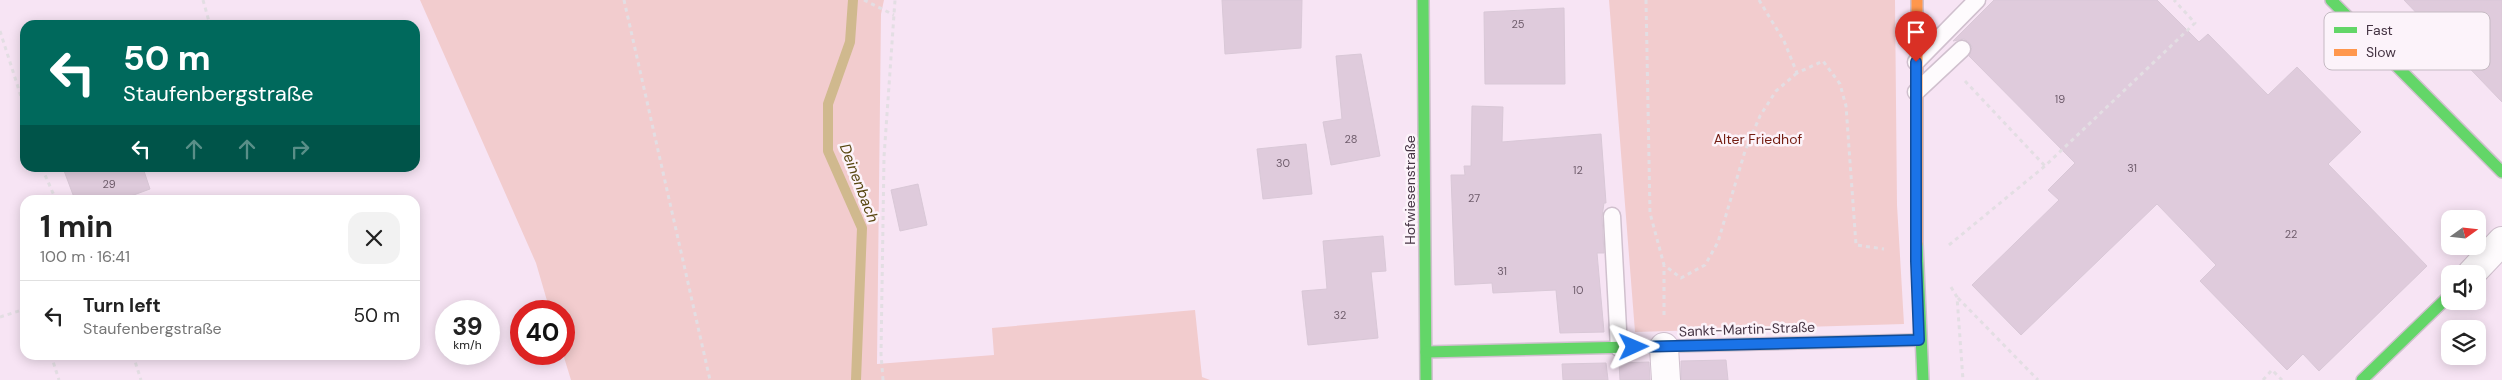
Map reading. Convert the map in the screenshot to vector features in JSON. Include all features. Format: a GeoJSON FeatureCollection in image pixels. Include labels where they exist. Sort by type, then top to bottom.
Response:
{"type":"FeatureCollection","features":[{"type":"Feature","properties":{"kind":"street","name":"Hofwiesenstraße"},"geometry":{"type":"LineString","coordinates":[[1423,0],[1426,380]]}},
{"type":"Feature","properties":{"kind":"street"},"geometry":{"type":"LineString","coordinates":[[1917,0],[1917,280],[1919,340],[1923,380]]}},
{"type":"Feature","properties":{"kind":"street"},"geometry":{"type":"LineString","coordinates":[[2331,0],[2343,12]]}},
{"type":"Feature","properties":{"kind":"street"},"geometry":{"type":"LineString","coordinates":[[2401,70],[2502,172]]}},
{"type":"Feature","properties":{"kind":"street"},"geometry":{"type":"LineString","coordinates":[[2479,265],[2502,241]]}},
{"type":"Feature","properties":{"kind":"street"},"geometry":{"type":"LineString","coordinates":[[2362,380],[2441,304]]}},
{"type":"Feature","properties":{"kind":"street","name":"Sankt-Martin-Straße"},"geometry":{"type":"LineString","coordinates":[[1426,352],[1919,340]]}},
{"type":"Feature","properties":{"kind":"street"},"geometry":{"type":"LineString","coordinates":[[1664,347],[1666,380]]}},
{"type":"Feature","properties":{"kind":"lane"},"geometry":{"type":"LineString","coordinates":[[1916,62],[1976,0]]}},
{"type":"Feature","properties":{"kind":"lane"},"geometry":{"type":"LineString","coordinates":[[1916,92],[1962,50]]}},
{"type":"Feature","properties":{"kind":"lane"},"geometry":{"type":"LineString","coordinates":[[1612,216],[1620,348]]}},
{"type":"Feature","properties":{"kind":"path"},"geometry":{"type":"LineString","coordinates":[[203,0],[209,20]]}},
{"type":"Feature","properties":{"kind":"path"},"geometry":{"type":"LineString","coordinates":[[624,0],[710,380]]}},
{"type":"Feature","properties":{"kind":"path"},"geometry":{"type":"LineString","coordinates":[[864,0],[894,15]]}},
{"type":"Feature","properties":{"kind":"path"},"geometry":{"type":"LineString","coordinates":[[883,380],[881,354],[884,157],[895,0]]}},
{"type":"Feature","properties":{"kind":"path"},"geometry":{"type":"LineString","coordinates":[[1646,0],[1650,213],[1664,265],[1664,347]]}},
{"type":"Feature","properties":{"kind":"path"},"geometry":{"type":"LineString","coordinates":[[1759,0],[1784,41],[1797,73]]}},
{"type":"Feature","properties":{"kind":"path"},"geometry":{"type":"LineString","coordinates":[[1762,4],[1768,0]]}},
{"type":"Feature","properties":{"kind":"path"},"geometry":{"type":"LineString","coordinates":[[1948,246],[2045,166],[2195,23],[2174,0]]}},
{"type":"Feature","properties":{"kind":"path"},"geometry":{"type":"LineString","coordinates":[[0,31],[20,93]]}},
{"type":"Feature","properties":{"kind":"path"},"geometry":{"type":"LineString","coordinates":[[1664,265],[1681,278],[1705,265],[1718,242],[1745,151],[1760,116],[1776,91],[1797,73],[1823,61],[1840,84],[1849,132],[1856,245],[1892,250]]}},
{"type":"Feature","properties":{"kind":"path"},"geometry":{"type":"LineString","coordinates":[[1948,64],[2045,166]]}},
{"type":"Feature","properties":{"kind":"path"},"geometry":{"type":"LineString","coordinates":[[44,172],[54,195]]}},
{"type":"Feature","properties":{"kind":"path"},"geometry":{"type":"LineString","coordinates":[[1917,280],[1948,281],[1957,298],[2038,380]]}},
{"type":"Feature","properties":{"kind":"path"},"geometry":{"type":"LineString","coordinates":[[1957,298],[1963,380]]}},
{"type":"Feature","properties":{"kind":"path"},"geometry":{"type":"LineString","coordinates":[[0,317],[20,311]]}},
{"type":"Feature","properties":{"kind":"path"},"geometry":{"type":"LineString","coordinates":[[53,360],[59,380]]}},
{"type":"Feature","properties":{"kind":"path"},"geometry":{"type":"LineString","coordinates":[[135,360],[141,380]]}},
{"type":"Feature","properties":{"kind":"path"},"geometry":{"type":"LineString","coordinates":[[2263,380],[2272,370],[2282,380]]}},
{"type":"Feature","properties":{"kind":"green space"},"geometry":{"type":"Polygon","coordinates":[[[420,0],[884,0],[881,14],[877,364],[994,355],[992,328],[1195,310],[1202,377],[1210,380],[571,380],[566,365],[575,365],[575,300],[547,300],[536,263],[420,0]]]}},
{"type":"Feature","properties":{"kind":"green space","name":"Alter Friedhof"},"geometry":{"type":"Polygon","coordinates":[[[1609,0],[1895,0],[1897,205],[1904,324],[1635,332],[1609,0]]]}},
{"type":"Feature","properties":{"kind":"building"},"geometry":{"type":"Polygon","coordinates":[[[1222,0],[1302,0],[1301,48],[1225,54],[1222,0]]]}},
{"type":"Feature","properties":{"kind":"building"},"geometry":{"type":"Polygon","coordinates":[[[1994,0],[2157,0],[2199,42],[2208,34],[2268,95],[2297,67],[2361,132],[2328,164],[2427,266],[2319,371],[2303,354],[2287,370],[2200,281],[2216,265],[2157,204],[2021,335],[1972,285],[2059,200],[2048,190],[2075,163],[1969,56],[1972,47],[1969,42],[1964,39],[1953,41],[1994,0]]]}},
{"type":"Feature","properties":{"kind":"building"},"geometry":{"type":"Polygon","coordinates":[[[2404,0],[2502,0],[2502,102],[2471,70],[2490,70],[2490,12],[2416,12],[2404,0]]]}},
{"type":"Feature","properties":{"kind":"building"},"geometry":{"type":"Polygon","coordinates":[[[1564,8],[1565,84],[1485,84],[1484,12],[1564,8]]]}},
{"type":"Feature","properties":{"kind":"building"},"geometry":{"type":"Polygon","coordinates":[[[1361,54],[1380,156],[1331,165],[1323,122],[1342,119],[1336,56],[1361,54]]]}},
{"type":"Feature","properties":{"kind":"building"},"geometry":{"type":"Polygon","coordinates":[[[1472,106],[1503,107],[1502,142],[1601,134],[1606,203],[1604,203],[1602,217],[1604,253],[1597,253],[1604,332],[1560,333],[1556,290],[1493,293],[1492,283],[1455,285],[1451,175],[1465,175],[1464,166],[1471,166],[1472,106]]]}},
{"type":"Feature","properties":{"kind":"building"},"geometry":{"type":"Polygon","coordinates":[[[1306,144],[1312,194],[1263,199],[1257,149],[1306,144]]]}},
{"type":"Feature","properties":{"kind":"building"},"geometry":{"type":"Polygon","coordinates":[[[64,172],[144,172],[150,189],[134,195],[73,195],[64,172]]]}},
{"type":"Feature","properties":{"kind":"building"},"geometry":{"type":"Polygon","coordinates":[[[918,184],[927,225],[900,231],[891,190],[918,184]]]}},
{"type":"Feature","properties":{"kind":"building"},"geometry":{"type":"Polygon","coordinates":[[[1383,236],[1386,271],[1371,272],[1378,338],[1308,345],[1302,291],[1327,289],[1323,241],[1383,236]]]}},
{"type":"Feature","properties":{"kind":"building"},"geometry":{"type":"Polygon","coordinates":[[[1726,360],[1728,380],[1681,380],[1681,361],[1726,360]]]}},
{"type":"Feature","properties":{"kind":"building"},"geometry":{"type":"Polygon","coordinates":[[[1649,362],[1650,380],[1620,380],[1619,363],[1649,362]]]}},
{"type":"Feature","properties":{"kind":"building"},"geometry":{"type":"Polygon","coordinates":[[[1606,363],[1608,380],[1563,380],[1562,364],[1606,363]]]}},
{"type":"Feature","properties":{"kind":"waterway","name":"Deinenbach"},"geometry":{"type":"LineString","coordinates":[[853,0],[850,42],[828,104],[828,151],[862,228],[856,380]]}},
{"type":"Feature","properties":{"kind":"traffic: fast"},"geometry":{"type":"LineString","coordinates":[[1423,0],[1426,380]]}},
{"type":"Feature","properties":{"kind":"traffic: fast"},"geometry":{"type":"LineString","coordinates":[[2331,0],[2343,12]]}},
{"type":"Feature","properties":{"kind":"traffic: fast"},"geometry":{"type":"LineString","coordinates":[[2401,70],[2502,172]]}},
{"type":"Feature","properties":{"kind":"traffic: fast"},"geometry":{"type":"LineString","coordinates":[[1917,244],[1923,380]]}},
{"type":"Feature","properties":{"kind":"traffic: fast"},"geometry":{"type":"LineString","coordinates":[[2362,380],[2441,304]]}},
{"type":"Feature","properties":{"kind":"traffic: fast"},"geometry":{"type":"LineString","coordinates":[[1426,352],[1919,340]]}},
{"type":"Feature","properties":{"kind":"traffic: slow"},"geometry":{"type":"LineString","coordinates":[[1917,0],[1917,244]]}},
{"type":"Feature","properties":{"kind":"route"},"geometry":{"type":"LineString","coordinates":[[1634,347],[1919,340],[1916,261],[1916,62]]}}]}
